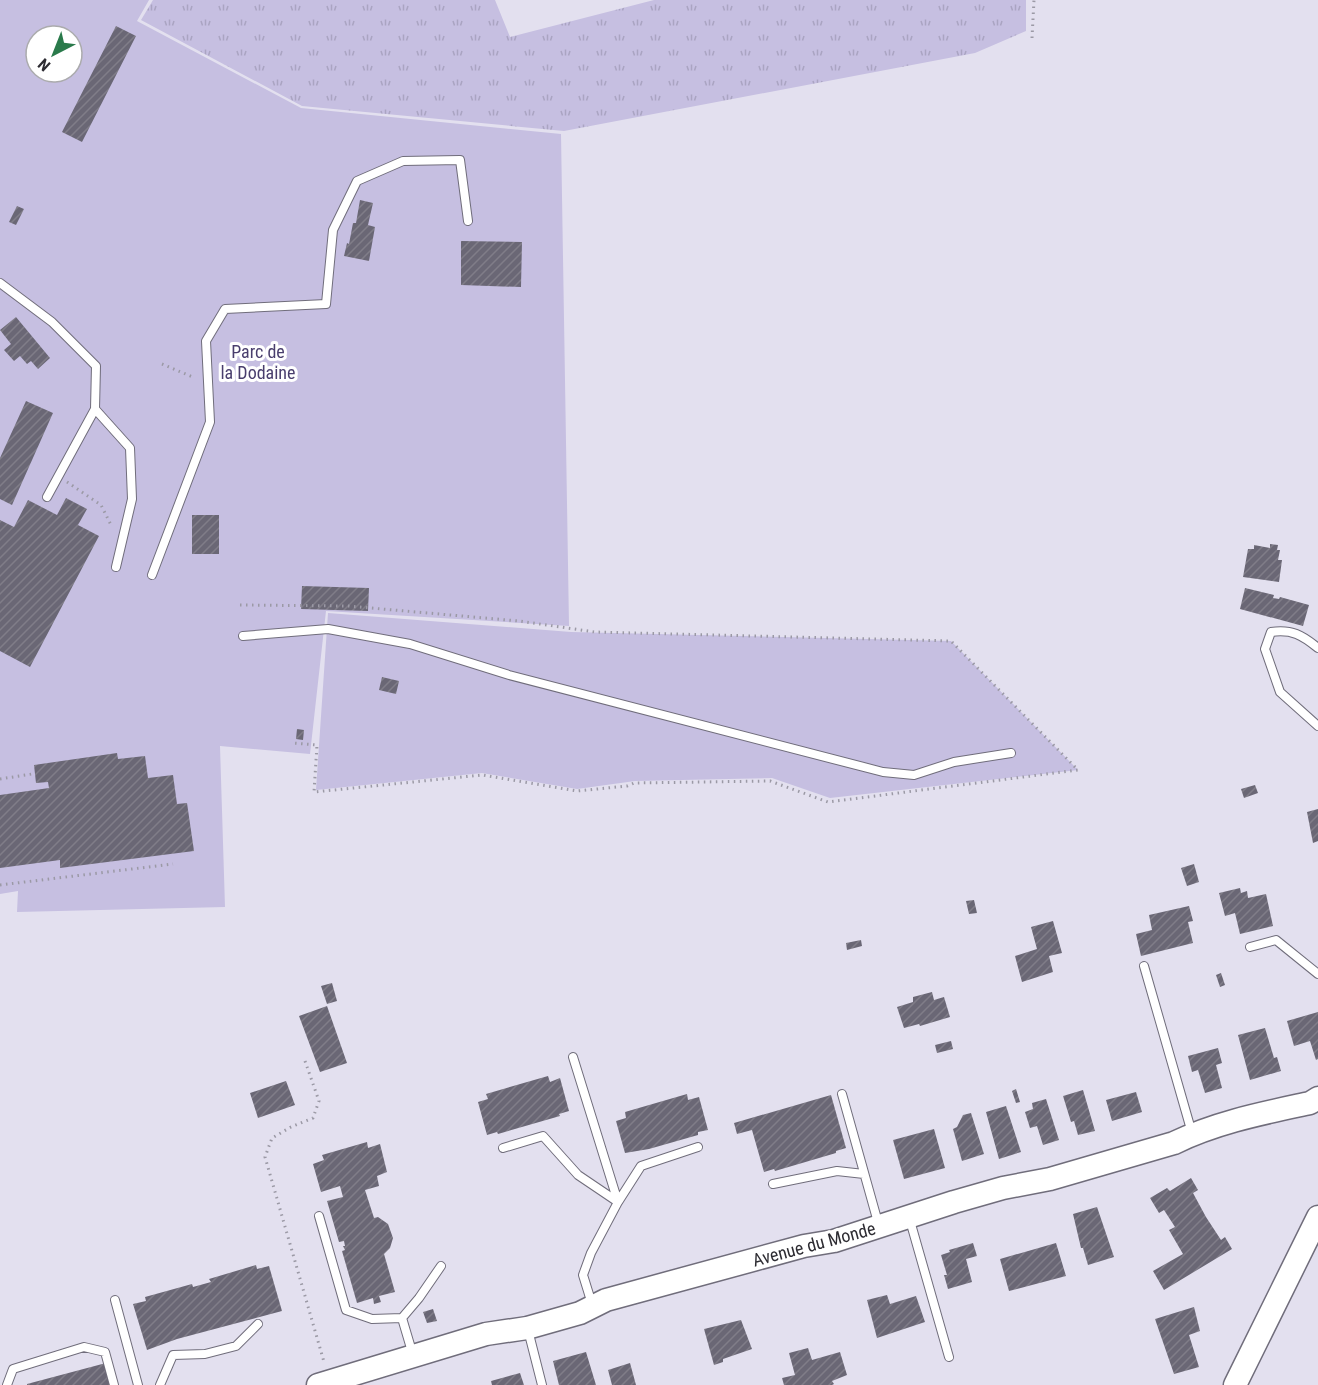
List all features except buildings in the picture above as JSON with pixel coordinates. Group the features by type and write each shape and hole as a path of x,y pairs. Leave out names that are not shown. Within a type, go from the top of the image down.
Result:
{"street":[{"name":"Avenue du Monde","path":"323,1383 486,1334 527,1328 580,1313 606,1300 804,1246 834,1241 1003,1188 1050,1179 1174,1143 1192,1134 1235,1120 1316,1102"},
{"path":"1235,1385 1318,1217"}],"lane":[{"path":"152,574 210,422 206,341 225,309 326,304 333,230 357,181 403,161 460,160 468,221"},
{"path":"0,283 52,322 96,366 95,409 47,497"},
{"path":"95,409 130,448 132,499 116,567"},
{"path":"243,636 328,629 410,644 509,675 883,772 914,775 954,762 1011,753"},
{"path":"1318,648 1305,638 1285,630 1271,633 1265,649 1280,692 1318,726"},
{"path":"1250,947 1276,940 1318,974"},
{"path":"1144,966 1192,1134"},
{"path":"573,1057 618,1202"},
{"path":"842,1094 879,1227"},
{"path":"502,1148 543,1136 578,1175 618,1202"},
{"path":"593,1307 583,1275 591,1253 618,1202 641,1166 698,1147"},
{"path":"773,1184 837,1171 864,1174"},
{"path":"319,1216 346,1310 372,1319 402,1318 441,1266"},
{"path":"908,1216 949,1358"},
{"path":"115,1300 138,1385"},
{"path":"402,1318 413,1355"},
{"path":"160,1385 173,1355 206,1354 236,1346 258,1324"},
{"path":"527,1328 542,1385"},
{"path":"7,1385 14,1369 84,1347 105,1352 114,1385"}],"path":[{"path":"1032,38 1034,0"},
{"path":"162,364 208,383"},
{"path":"58,477 101,505 121,545"},
{"path":"0,779 32,774"},
{"path":"0,885 173,864"},
{"path":"305,1060 319,1101 313,1118 272,1138 265,1157 323,1383"}],"green space":[{"name":"Parc de la Dodaine","path":"0,0 149,0 137,21 301,108 561,134 569,626 326,611 310,754 220,746 225,907 17,912 18,891 0,894"},
{"path":"153,0 495,0 510,37 654,0 1026,0 1026,31 975,53 564,131 302,106 141,20"},
{"path":"328,613 571,632 951,641 1078,770 830,798 772,778 635,781 577,789 482,773 316,790"}]}
